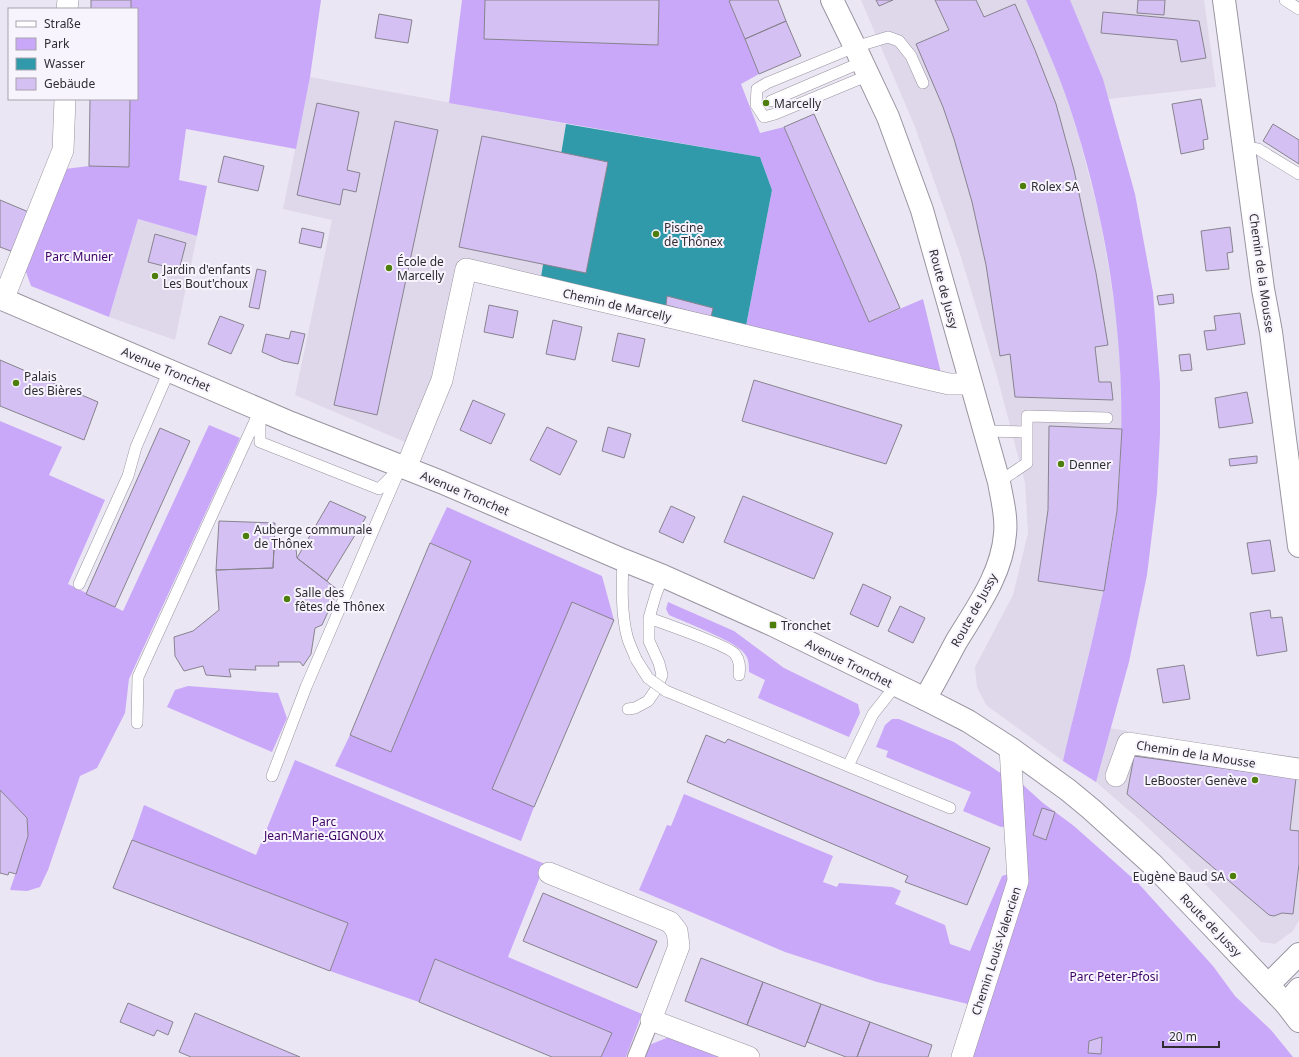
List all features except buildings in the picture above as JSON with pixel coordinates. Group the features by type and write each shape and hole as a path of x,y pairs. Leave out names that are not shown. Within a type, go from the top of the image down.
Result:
{"main road":[{"name":"Route de Jussy","path":"832,0 888,117 922,210 999,482 1004,509 1005,534 1000,561 973,615 925,699 968,721 1010,748 1068,790 1091,809 1147,860 1268,985 1292,996 1299,1021"},
{"name":"Chemin de la Mousse","path":"1224,0 1263,289 1271,332 1299,546"},
{"name":"Avenue Tronchet","path":"2,299 260,410 404,467 663,576 773,625 925,699"},
{"path":"1268,985 1299,954"}],"street":[{"path":"2,299 63,150 65,100"},
{"name":"Chemin de Marcelly","path":"404,467 442,380 466,269 923,378 948,389 971,384"},
{"name":"Chemin de la Mousse","path":"1116,776 1128,743 1299,769"},
{"name":"Chemin Louis-Valencien","path":"962,1057 1018,881 1010,748"},
{"path":"549,873 670,922 677,931 679,946 636,1057"},
{"path":"651,1020 749,1057"}],"lane":[{"path":"1284,0 1299,9"},
{"path":"862,61 762,86 757,89 756,105 764,117 775,114 862,61 888,37 899,42 911,56 923,83"},
{"path":"771,101 862,61"},
{"path":"1244,147 1258,149 1299,174"},
{"path":"79,584 128,476 136,447 169,371"},
{"path":"260,410 260,442 378,489 404,467"},
{"path":"137,723 138,677 260,410"},
{"path":"999,482 1027,463 1027,416 1107,418"},
{"path":"984,431 1027,432"},
{"path":"272,776 306,687 404,467"},
{"path":"623,560 622,579 624,619 627,636 636,659 648,678 666,691 950,808"},
{"path":"628,709 636,708 648,700 658,688 662,675 659,663 649,641 649,618 663,576"},
{"path":"649,618 712,642 734,653 740,664 739,674"},
{"path":"848,766 873,714 896,685"}],"shaded area":[{"path":"861,0 1204,0 1216,87 1108,99 1069,105 1100,218 1118,329 1122,400 1122,429 1117,511 1104,591 1072,722 1299,759 1299,920 1293,931 1275,944 1261,942 1184,862 1141,821 1096,782 1063,761 986,705 977,687 975,667 1013,595 1028,533 1025,483 997,376 960,254 915,127"},
{"name":"École de Marcelly","path":"310,77 566,124 541,277 458,259 435,370 405,442 295,395 332,220 283,209"},
{"name":"Jardin d'enfants Les Bout'choux","path":"138,219 197,236 175,340 109,317"}],"green space":[{"name":"Parc Munier","path":"131,0 321,0 310,77 296,149 186,129 179,180 207,186 197,236 138,219 109,317 31,286 25,269 65,169 89,166 129,166 130,100 138,100 138,8 131,8"},
{"path":"462,0 729,0 759,74 741,84 760,133 784,127 869,322 923,299 941,373 746,326 772,190 760,157 449,103"},
{"path":"1026,0 1070,0 1103,79 1135,194 1153,292 1160,383 1160,435 1157,493 1147,575 1129,662 1096,782 1063,761 1107,575 1117,512 1121,422 1117,330 1112,285 1104,239 1083,149 1059,78"},
{"path":"0,421 62,447 49,475 105,500 68,584 123,611 209,425 240,438 129,679 125,713 97,768 80,776 48,870 40,887 27,891 10,890 28,836 27,818 0,790"},
{"path":"447,507 602,576 614,620 493,789 534,807 521,841 335,766 350,735 391,752 471,561 430,543"},
{"path":"668,602 734,631 784,668 858,704 860,713 849,737 758,698 765,680 749,672 748,659 745,654 720,637 669,615 666,609"},
{"path":"188,686 278,693 287,718 272,752 167,707 175,690"},
{"path":"892,719 899,719 954,742 1002,774 1008,826 1001,827 963,811 971,792 886,757 888,751 876,747 885,725"},
{"name":"Parc Jean-Marie-GIGNOUX","path":"295,760 545,864 508,957 642,1014 626,1057 601,1057 611,1033 435,959 419,1002 330,971 348,923 132,840 144,805 256,855"},
{"name":"Parc Peter-Pfosi","path":"1022,784 1043,803 1074,826 1138,883 1213,966 1235,996 1271,1030 1293,1057 970,1057 1020,896"},
{"path":"684,794 833,856 823,882 837,887 839,883 892,887 901,891 895,904 945,925 950,944 970,951 1002,876 1009,874 1008,886 972,1005 877,982 785,952 639,890 667,825 671,826"},
{"path":"669,1037 723,1057 645,1057 649,1045"}],"water":[{"name":"Piscine de Thônex","path":"566,124 760,157 772,190 746,326 541,277"}],"place":[{"name":"Marcelly","path":"766,103"},
{"name":"Rolex SA","path":"1023,186"},
{"name":"Piscine de Thônex","path":"656,234"},
{"name":"École de Marcelly","path":"389,268"},
{"name":"Jardin d'enfants Les Bout'choux","path":"155,276"},
{"name":"Palais des Bières","path":"16,383"},
{"name":"Denner","path":"1061,464"},
{"name":"Auberge communale de Thônex","path":"246,536"},
{"name":"Salle des fêtes de Thônex","path":"287,599"},
{"name":"Tronchet","path":"773,625"},
{"name":"LeBooster Genève","path":"1255,780"},
{"name":"Eugène Baud SA","path":"1233,876"}]}
